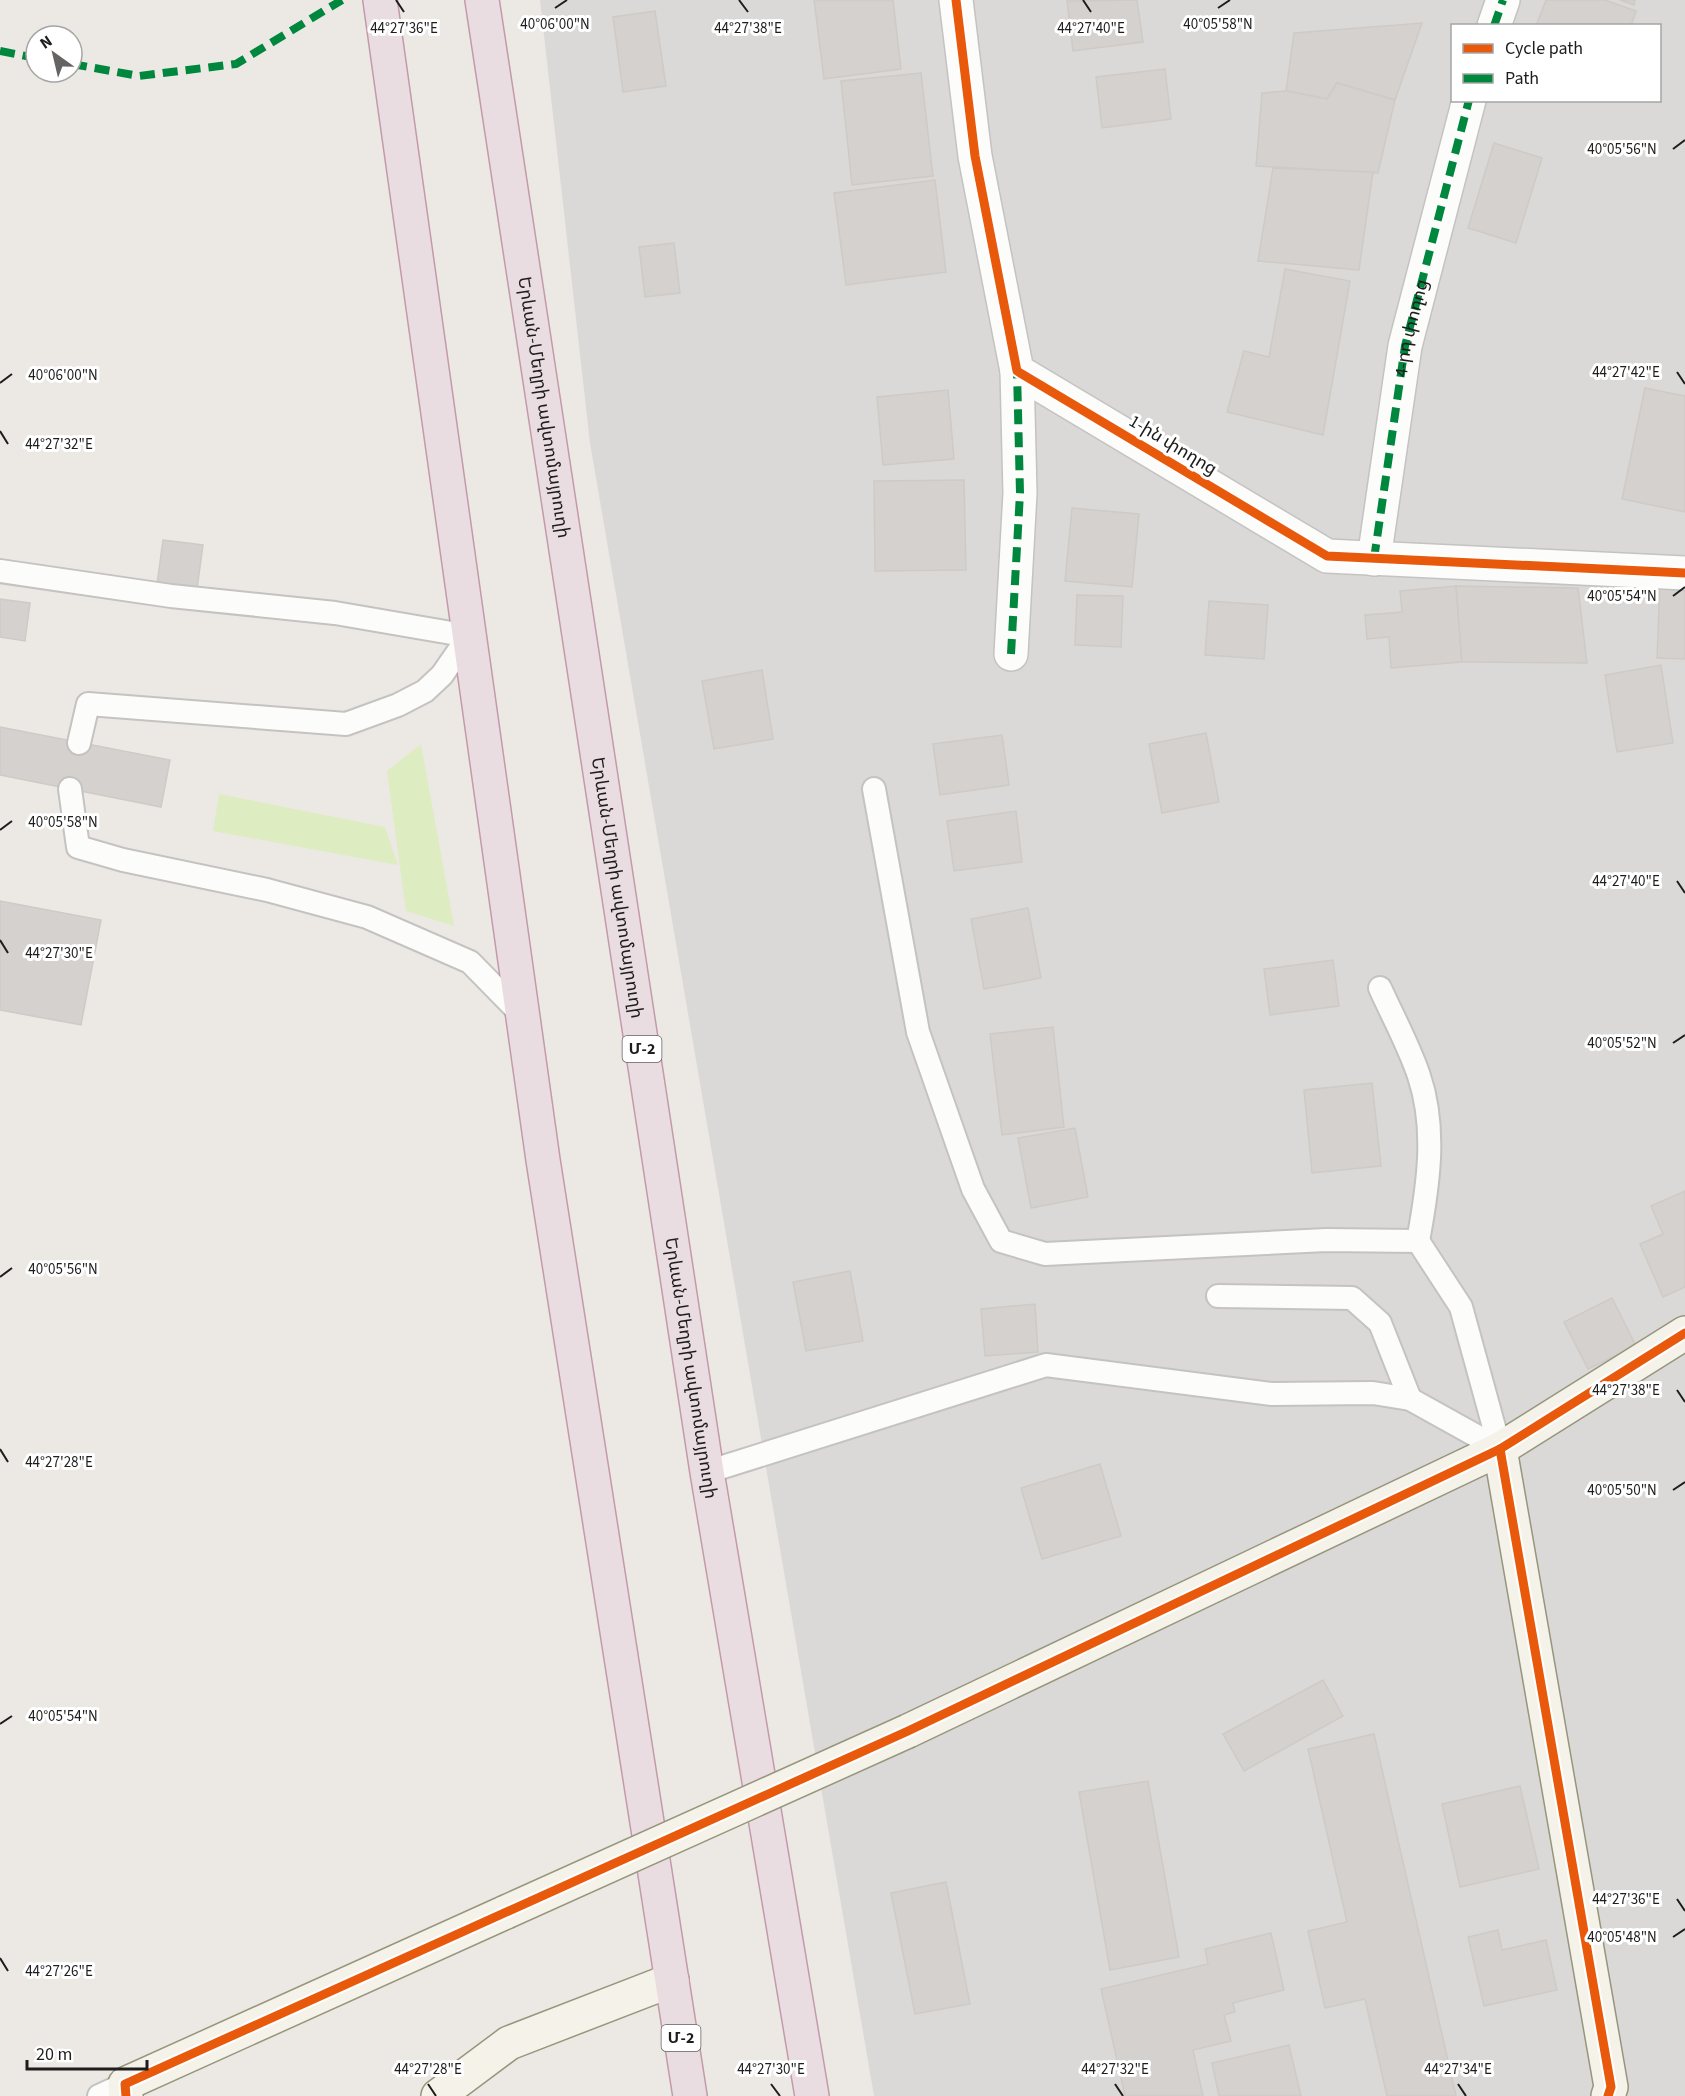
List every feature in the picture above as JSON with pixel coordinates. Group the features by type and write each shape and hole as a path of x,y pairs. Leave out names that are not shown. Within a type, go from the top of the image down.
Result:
{"highway":[{"name":"Մ-2","path":"380,0 522,1015 690,2096"},
{"name":"Երևան-Մեղրի ավտոմայրուղի","path":"482,0 707,1472 812,2096"}],"street":[{"path":"956,0 975,156 1017,371 1020,493 1011,654"},
{"path":"1495,24 1503,0"},
{"name":"4-րդ փողոց","path":"1374,559 1405,346 1467,102"},
{"name":"1-ին փողոց","path":"1017,371 1327,556 1685,573"},
{"path":"116,2092 507,1912 909,1731 1500,1449 1685,1334"},
{"path":"1500,1449 1609,2075 1611,2087 1608,2096"},
{"path":"438,2096 509,2043 672,1980"}],"lane":[{"path":"0,571 171,596 335,613 469,636 442,675 425,691 398,705 346,724 88,704 78,742"},
{"path":"70,789 78,847 123,860 267,890 367,917 470,962 522,1015"},
{"path":"874,789 918,1032 973,1189 1001,1241 1045,1254 1326,1240 1418,1241"},
{"path":"1380,988 1419,1077 1429,1126 1428,1190 1418,1241 1461,1307 1500,1449"},
{"path":"1218,1296 1352,1298 1380,1323 1410,1399"},
{"path":"707,1472 1046,1365 1272,1394 1373,1393 1410,1399 1500,1449"}],"shaded area":[{"path":"540,0 1685,0 1685,2096 874,2096 590,443"}],"green space":[{"path":"421,744 454,926 406,911 387,771"},
{"path":"219,794 385,827 398,865 213,831"}],"building":[{"path":"814,0 893,0 901,69 824,79"},
{"path":"1137,0 1143,42 1073,51 1067,1"},
{"path":"1546,0 1605,0 1636,11 1632,24 1537,24"},
{"path":"1620,0 1635,0 1634,5"},
{"path":"655,11 666,86 623,92 613,17"},
{"path":"1422,23 1395,100 1337,83 1327,99 1286,91 1294,33"},
{"path":"1165,69 1171,119 1102,128 1096,77"},
{"path":"921,73 933,176 852,185 841,81"},
{"path":"1337,83 1395,100 1378,173 1256,166 1262,93 1286,91 1327,99"},
{"path":"1494,143 1542,158 1516,243 1468,228"},
{"path":"1273,168 1373,172 1359,270 1258,261"},
{"path":"935,180 946,272 846,285 834,193"},
{"path":"674,243 680,293 645,297 639,247"},
{"path":"1285,269 1350,281 1323,435 1227,412 1244,351 1269,357"},
{"path":"1645,388 1685,396 1685,512 1622,499"},
{"path":"948,390 954,459 883,465 877,397"},
{"path":"964,480 966,570 875,571 874,481"},
{"path":"1072,508 1139,514 1132,587 1065,581"},
{"path":"163,540 203,545 197,589 157,584"},
{"path":"1660,581 1685,582 1685,659 1657,658"},
{"path":"1456,586 1462,662 1391,668 1389,637 1367,639 1365,615 1402,612 1400,591"},
{"path":"1456,586 1578,588 1587,663 1462,662"},
{"path":"1077,595 1123,596 1121,647 1075,645"},
{"path":"0,599 30,603 25,641 0,637"},
{"path":"1209,601 1268,605 1264,659 1205,655"},
{"path":"1661,665 1673,743 1617,752 1605,675"},
{"path":"762,670 773,739 714,749 702,681"},
{"path":"0,727 170,760 161,807 0,775"},
{"path":"1206,733 1219,802 1162,813 1149,744"},
{"path":"1002,735 1009,785 940,795 933,744"},
{"path":"1016,811 1022,862 954,871 947,821"},
{"path":"0,901 101,920 81,1025 0,1010"},
{"path":"1028,908 1041,978 984,989 971,919"},
{"path":"1333,960 1339,1006 1270,1015 1264,969"},
{"path":"1053,1027 1064,1127 1002,1135 990,1034"},
{"path":"1372,1083 1381,1166 1312,1173 1304,1090"},
{"path":"1075,1128 1088,1197 1031,1208 1018,1138"},
{"path":"1685,1191 1685,1287 1663,1297 1640,1244 1663,1234 1651,1206"},
{"path":"850,1271 863,1341 806,1351 793,1282"},
{"path":"1612,1298 1636,1346 1588,1369 1564,1322"},
{"path":"1035,1304 1038,1352 985,1356 981,1309"},
{"path":"1100,1464 1121,1536 1042,1559 1021,1488"},
{"path":"1323,1680 1343,1716 1244,1771 1223,1734"},
{"path":"1374,1734 1456,2096 1387,2096 1365,1999 1325,2008 1308,1931 1347,1922 1308,1749"},
{"path":"1148,1781 1179,1957 1110,1970 1079,1792"},
{"path":"1520,1786 1539,1869 1460,1887 1442,1804"},
{"path":"946,1882 970,2004 915,2014 891,1893"},
{"path":"1498,1930 1502,1950 1546,1940 1557,1990 1484,2006 1468,1937"},
{"path":"1271,1933 1284,1990 1233,2003 1235,2012 1224,2015 1231,2041 1193,2050 1203,2096 1125,2096 1101,1989 1208,1964 1205,1949"},
{"path":"1289,2045 1301,2096 1219,2096 1212,2063"}],"marked path":[{"path":"84,66 139,76 236,64 342,0"},
{"path":"1495,24 1503,0"},
{"path":"0,51 24,56"},
{"path":"1374,559 1405,346 1468,102"},
{"path":"1011,654 1020,493 1017,371"}],"cycle path":[{"path":"956,0 975,156 1017,371 1327,556 1685,573"},
{"path":"126,2096 125,2084 908,1731 1500,1449 1685,1333"},
{"path":"1500,1449 1611,2087 1608,2096"}]}
